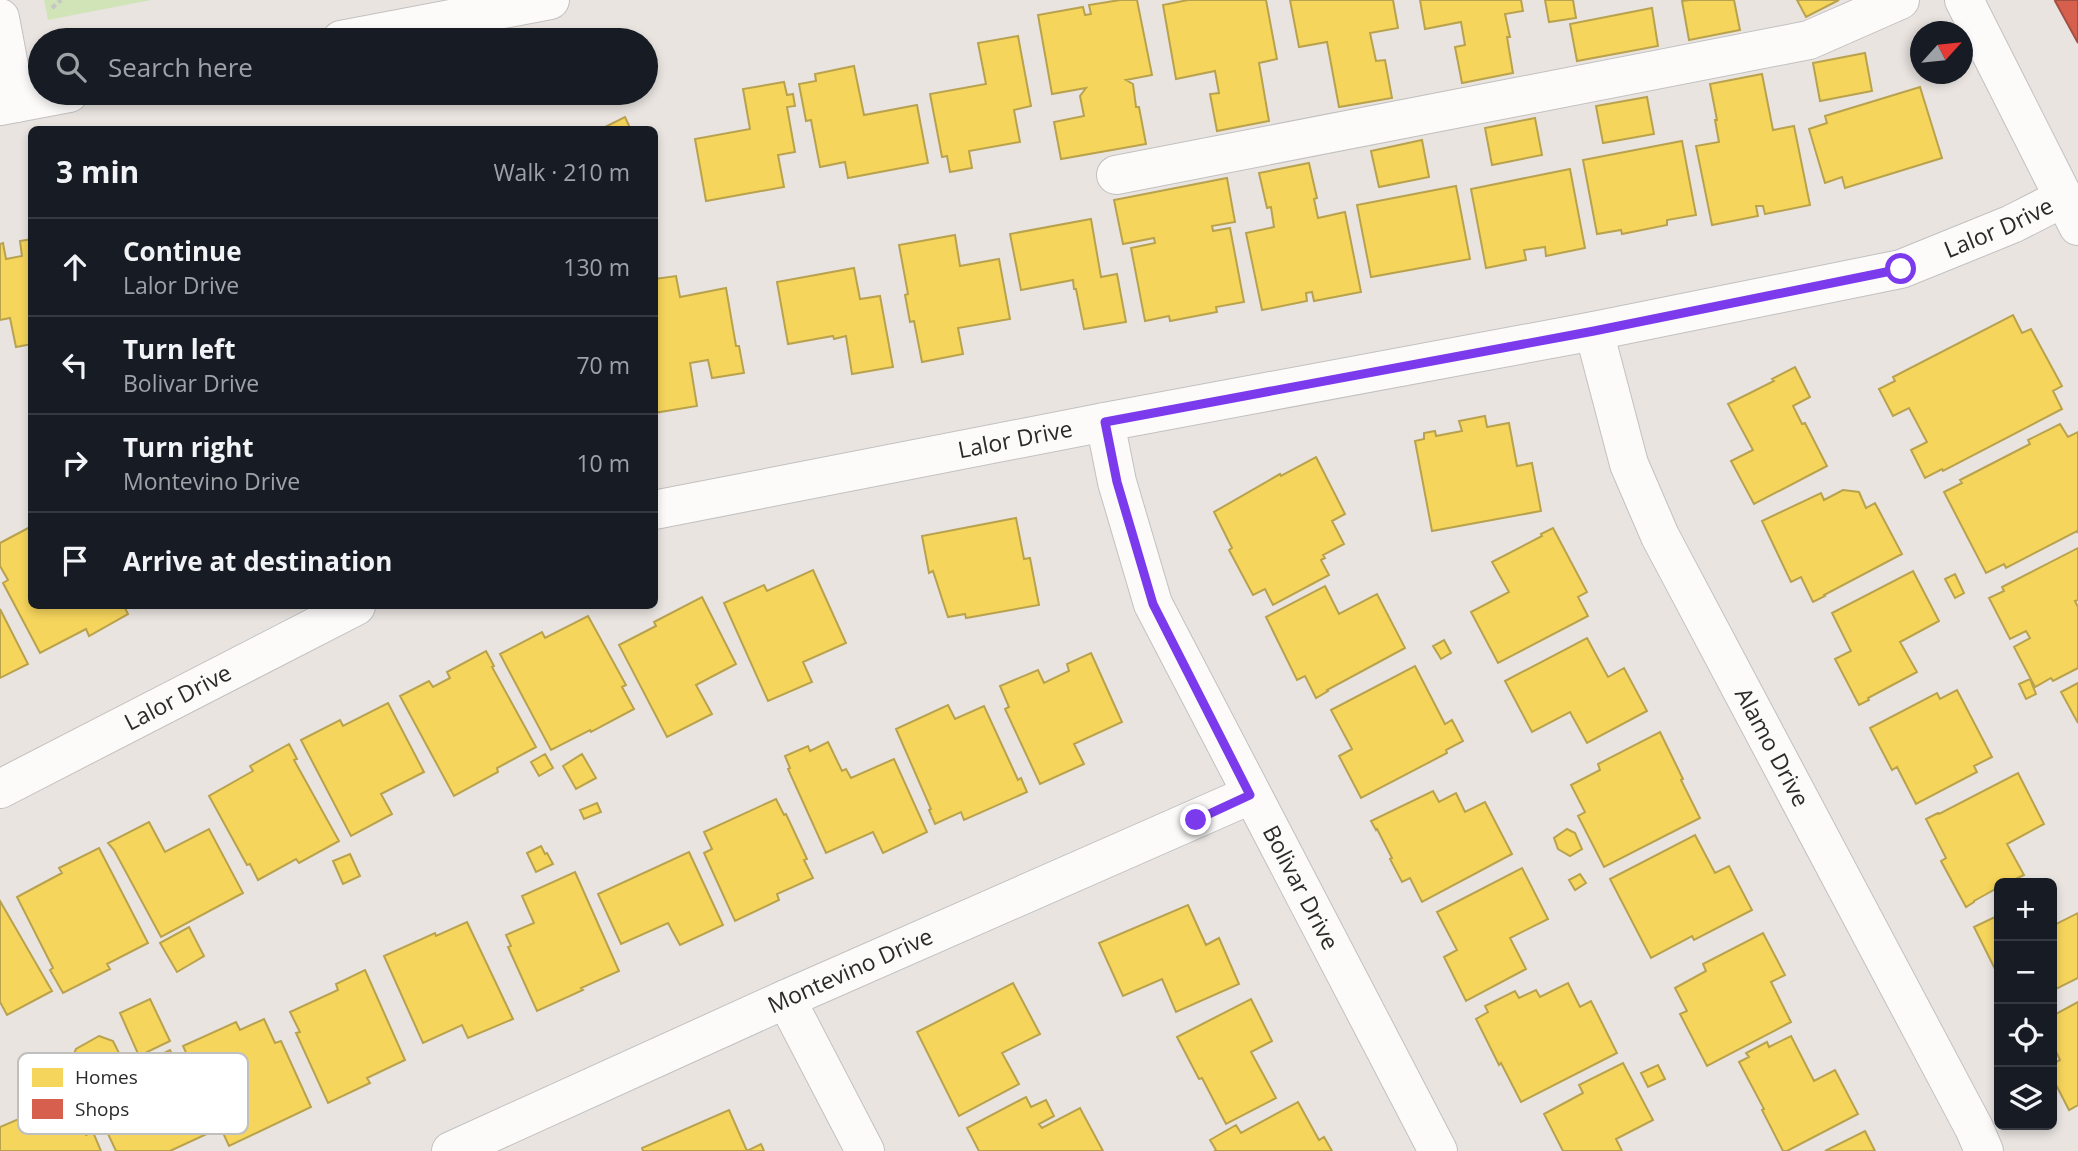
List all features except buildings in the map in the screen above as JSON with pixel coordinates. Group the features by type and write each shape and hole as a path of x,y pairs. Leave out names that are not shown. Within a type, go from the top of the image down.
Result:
{"street":[{"path":"404,28 550,0"},
{"path":"1116,175 1809,40 1900,0"},
{"path":"1964,0 2070,212"},
{"path":"0,18 8,104 28,100"},
{"name":"Lalor Drive","path":"658,509 1594,331 1901,269 2012,225 2070,212"},
{"name":"Alamo Drive","path":"1594,331 1629,464 1660,537 1984,1151"},
{"name":"Bolivar Drive","path":"1105,422 1117,482 1153,604 1250,795 1438,1151"},
{"name":"Lalor Drive","path":"0,789 350,609"},
{"name":"Montevino Drive","path":"451,1151 786,999 1250,795"},
{"path":"786,999 865,1151"}],"path":[{"path":"52,8 61,0"}],"green space":[{"path":"44,0 151,0 48,20"}],"route":[{"path":"1196,820 1250,795 1153,604 1117,482 1105,422 1594,331 1901,269"}]}
